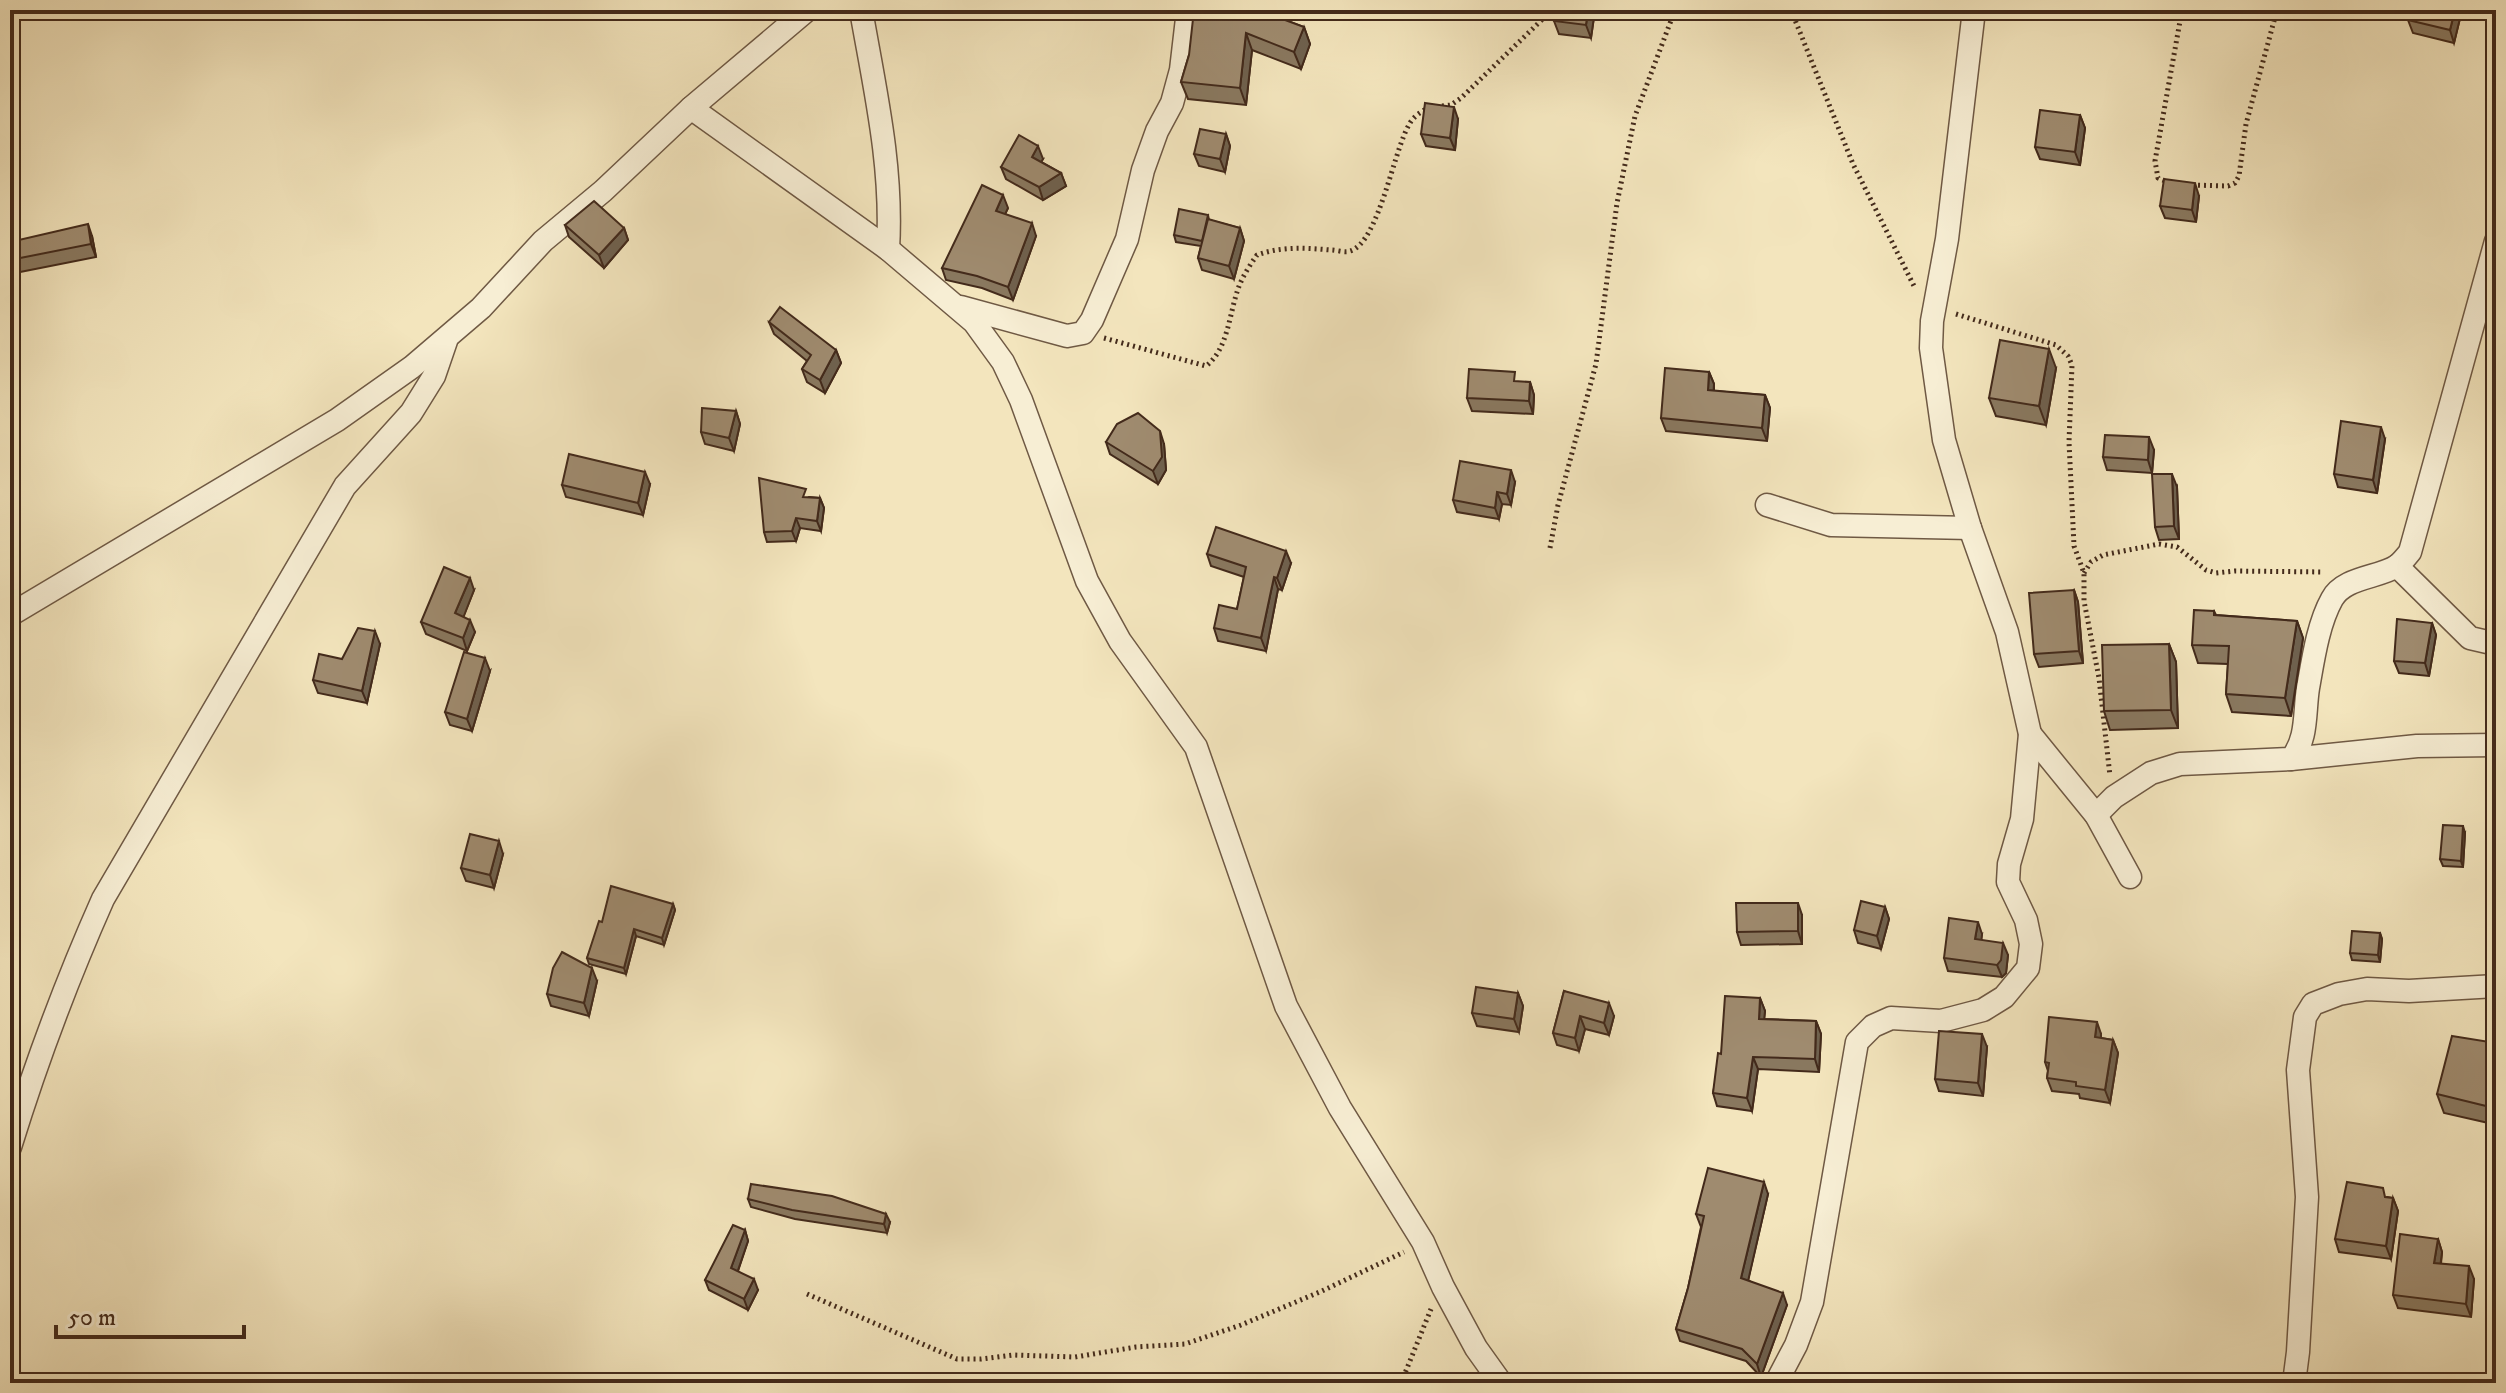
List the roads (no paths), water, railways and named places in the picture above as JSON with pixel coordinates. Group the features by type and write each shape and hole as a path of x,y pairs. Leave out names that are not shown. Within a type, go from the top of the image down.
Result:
{"street":[{"path":"10,615 337,420 446,340 481,308 543,241 603,191 691,108 807,10"},
{"path":"861,10 888,167 888,249"},
{"path":"952,304 1067,336 1083,333 1092,320 1127,239 1143,170 1157,131 1172,103 1181,70 1188,10"},
{"path":"1776,1383 1796,1345 1812,1302 1857,1042 1873,1026 1891,1018 1941,1021 1983,1010 2004,997 2028,968 2031,944 2026,920 2008,882 2009,864 2022,819 2030,734 2007,632 1970,528 1944,440 1934,379 1933,314 1947,239 1974,10"},
{"path":"691,108 888,249 974,322 1003,362 1021,400 1087,581 1120,641 1196,747 1286,1006 1340,1108 1423,1242 1476,1348 1501,1383"},
{"path":"2291,759 2303,740 2308,689 2333,596 2355,582 2397,566 2410,552 2488,294 2496,241"},
{"path":"10,1147 28,1088 103,899 345,486 411,413 434,376 446,340"},
{"path":"1767,505 1831,525 1970,528"},
{"path":"2397,566 2470,638 2496,644"},
{"path":"2030,734 2096,815 2130,877"},
{"path":"2096,815 2114,797 2151,773 2180,764 2291,759 2417,746 2496,745"},
{"path":"2294,1383 2307,1197 2298,1070 2305,1017 2313,1004 2339,994 2367,989 2409,991 2496,986"}]}
